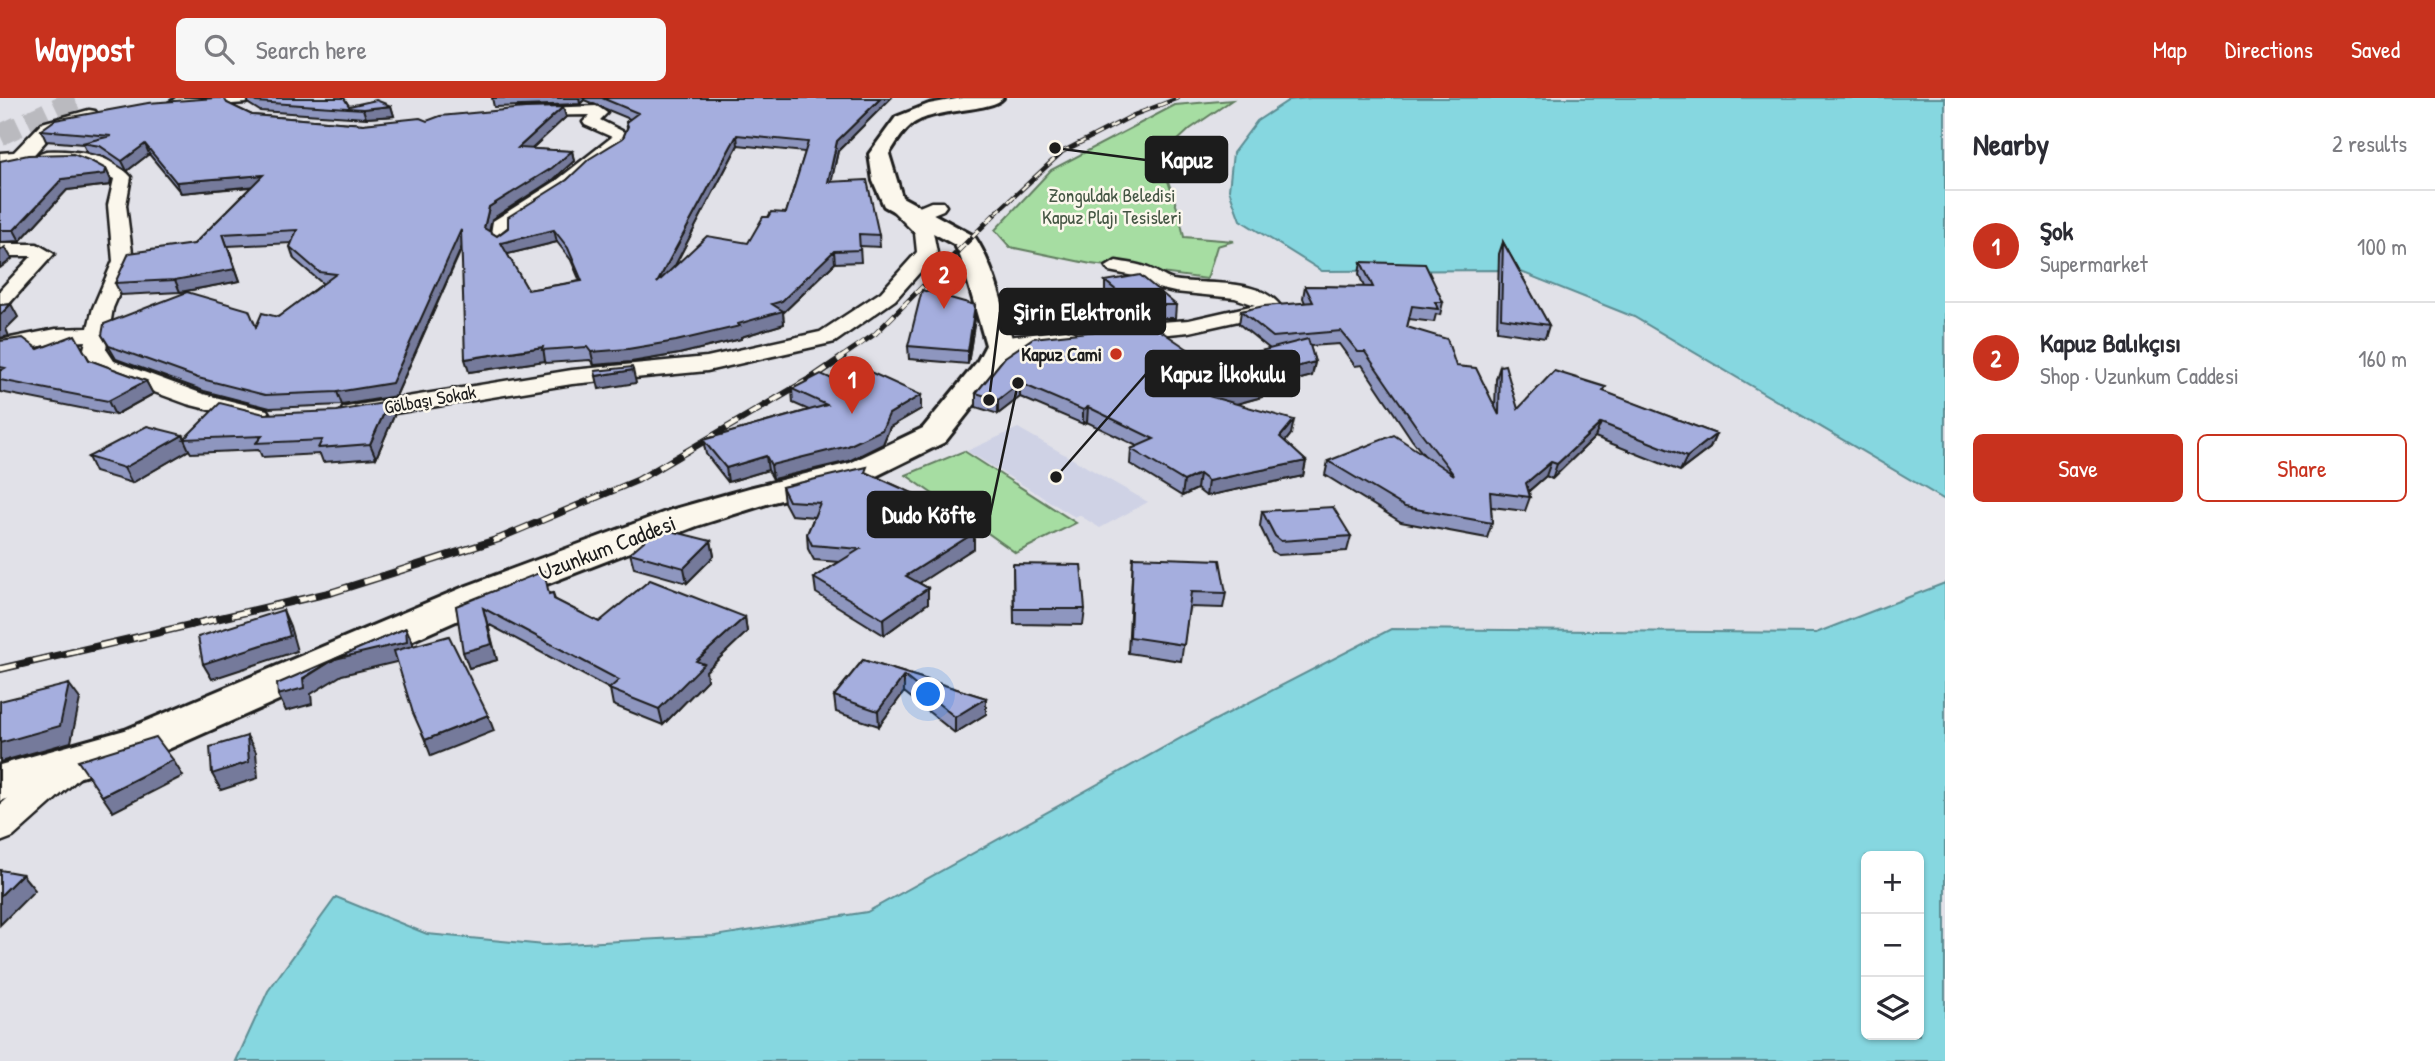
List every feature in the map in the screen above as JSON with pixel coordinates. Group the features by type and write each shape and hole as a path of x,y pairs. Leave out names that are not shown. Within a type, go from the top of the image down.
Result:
{"main road":[{"path":"993,98 936,108 903,121 879,154 884,181 965,241 974,258 1000,345"},
{"name":"Uzunkum Caddesi","path":"0,783 139,743 478,596 684,518 761,495 862,470 934,435 992,365 1000,345"}],"street":[{"path":"591,109 607,98"},
{"path":"164,104 244,103"},
{"path":"499,240 499,225 562,185 583,165 617,143 619,135 590,122 600,113 591,109 502,114"},
{"path":"10,159 40,130 54,122 113,111"},
{"path":"10,159 66,155 101,162 123,177 117,205 123,261 103,308 95,349 105,366 195,399 270,418 282,417"},
{"name":"Gölbaşı Sokak","path":"330,415 572,377 707,364 827,337 888,296 927,253 916,207"},
{"path":"0,250 37,250 44,254 0,302"},
{"path":"1000,345 1189,326 1272,309 1262,298 1159,283 1147,274 1116,267"},
{"path":"0,347 56,336 98,334"},
{"path":"0,827 75,761"}],"shaded area":[{"path":"1018,428 1148,502 1100,528 1079,515 1075,517 967,451"}],"green space":[{"name":"Zonguldak Beledisi Kapuz Plajı Tesisleri","path":"1232,100 1190,129 1160,157 1184,237 1234,241 1217,246 1207,279 1091,264 1010,247 995,230 1051,170 1175,105"},
{"path":"964,451 1076,523 1016,553 906,475"}],"water":[{"path":"1945,98 1945,500 1634,317 1516,270 1322,271 1240,220 1229,190 1233,153 1257,121 1289,100"},
{"path":"1945,583 1945,1061 236,1061 268,991 336,897 427,934 545,945 715,936 867,912 1190,733 1391,629 1816,633"}],"building":[{"path":"224,98 227,103 252,115 363,124 420,118 427,121 440,116 563,107 518,148 572,151 552,168 489,207 484,228 497,236 508,228 508,217 567,180 589,159 623,138 628,126 626,122 638,113 602,98 881,98 837,141 828,182 867,180 879,235 859,234 860,250 834,251 782,301 772,304 783,311 738,324 740,326 628,349 591,352 587,347 542,350 543,347 465,359 461,230 392,383 337,392 265,395 198,378 109,346 102,335 104,324 187,292 249,310 256,327 262,313 278,317 336,274 319,272 290,247 297,230 223,234 235,269 175,280 115,283 129,253 194,244 263,175 176,182 145,144 122,161 100,146 82,143 111,136 41,130 55,120 148,103","holes":["737,135 808,142 786,213 771,212 768,217 763,217 748,243 707,236 657,283","554,230 568,248 582,281 528,290 501,243"]},
{"path":"250,98 344,98 349,106 376,100 391,106 363,109 256,102"},
{"path":"73,154 106,169 105,174 62,179 14,230 0,230 0,161 28,155"},
{"path":"1503,242 1549,325 1501,318"},
{"path":"1361,262 1425,264 1443,302 1435,302 1438,309 1412,306 1407,327 1447,339 1456,366 1476,368 1499,415 1500,366 1505,365 1518,409 1554,371 1606,387 1603,391 1716,434 1687,457 1601,423 1557,464 1551,462 1526,483 1530,497 1490,492 1492,523 1405,507 1328,461 1394,435 1454,475 1365,352 1358,352 1341,331 1273,337 1241,311 1264,306 1313,302 1305,286 1373,287"},
{"path":"1140,275 1176,305 1134,305 1105,281"},
{"path":"922,290 975,305 968,351 908,346"},
{"path":"11,304 0,315 0,305"},
{"path":"1152,325 1210,364 1308,339 1315,362 1256,377 1264,383 1212,397 1294,420 1280,437 1306,461 1208,481 1199,474 1184,481 1131,449 1154,439 1088,407 1083,410 1020,383 998,400 976,393 1005,357 1033,338"},
{"path":"75,335 89,360 146,381 108,401 0,380 0,371 5,368 0,367 0,341 23,338 38,349"},
{"path":"857,366 921,395 889,414 882,430 848,446 771,465 766,456 726,468 703,440 827,405 792,389 821,374 832,379"},
{"path":"632,367 633,370 596,376 595,371"},
{"path":"389,402 370,444 318,448 322,440 256,443 262,436 184,439 220,403 264,414 337,411"},
{"path":"147,426 183,435 124,468 88,457"},
{"path":"867,467 865,472 932,502 925,507 974,533 906,576 928,588 883,619 814,578 860,549 812,545 807,534 820,503 789,501 782,487"},
{"path":"1333,507 1351,536 1281,541 1275,536 1262,511"},
{"path":"659,528 711,541 684,568 630,553"},
{"path":"1133,557 1220,560 1226,593 1191,592 1184,645 1130,637"},
{"path":"1013,564 1081,565 1085,609 1014,609"},
{"path":"544,571 549,594 553,593 554,599 599,622 650,580 745,617 696,661 704,664 659,709 609,689 619,680 483,608 492,644 463,652 456,606"},
{"path":"283,610 290,636 203,664 198,637"},
{"path":"406,628 407,642 335,659 303,678 304,688 278,695 277,684"},
{"path":"449,636 488,715 425,740 413,713 394,651"},
{"path":"863,660 986,698 955,717 904,676 878,711 834,696"},
{"path":"69,684 60,726 0,743 0,701"},
{"path":"247,736 249,762 212,774 210,747"},
{"path":"156,737 173,760 102,796 78,761"},
{"path":"0,870 22,874 0,896"}],"tunnel":[{"path":"0,135 78,98"}],"railway":[{"path":"995,214 1062,152 1134,115 1178,98"},
{"path":"840,358 875,334 995,214"},
{"path":"494,541 638,480 843,357"},
{"path":"494,541 499,539"},
{"path":"0,669 333,592 494,541"}],"place":[{"name":"Kapuz","path":"1055,148"},
{"name":"Kapuz Balıkçısı","path":"944,309"},
{"name":"Kapuz Cami","path":"1116,354"},
{"name":"Dudo Köfte","path":"1018,383"},
{"name":"Şirin Elektronik","path":"989,400"},
{"name":"Şok","path":"852,414"},
{"name":"Kapuz İlkokulu","path":"1056,477"}]}
